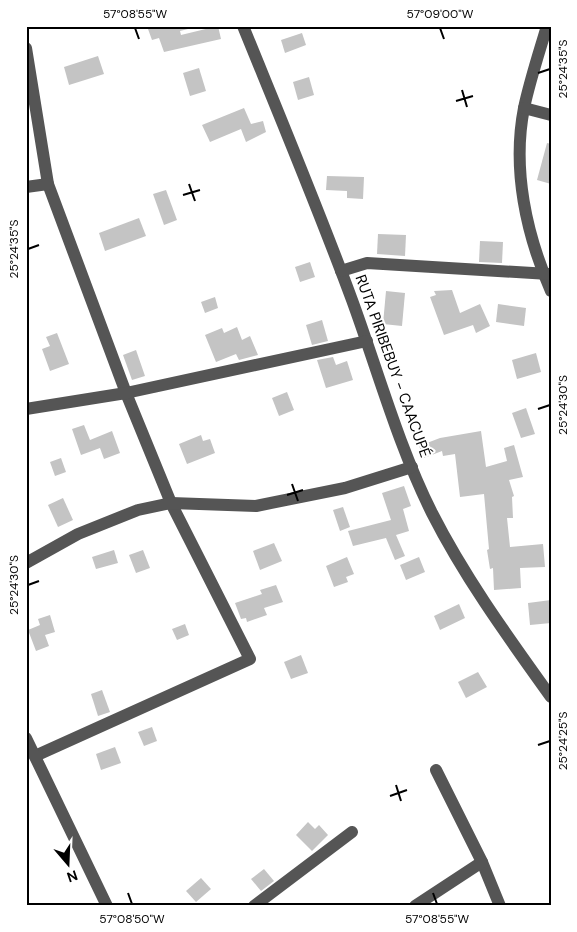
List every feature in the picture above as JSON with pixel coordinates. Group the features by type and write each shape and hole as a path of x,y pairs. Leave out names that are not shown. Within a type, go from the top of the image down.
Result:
{"street":[{"name":"RUTA PIRIBEBUY - CAACUPÉ","path":"243,26 341,271 412,467 431,511 454,556 551,697"},
{"path":"547,26 524,108 518,171 523,201 547,273 551,291"},
{"path":"26,48 48,184 126,393 171,503 250,658 35,756"},
{"path":"524,108 551,115"},
{"path":"26,187 48,184"},
{"path":"341,271 367,263 547,273"},
{"path":"26,409 126,393 367,341"},
{"path":"26,563 94,527 138,510 171,503 256,506 345,488 412,467"},
{"path":"26,738 107,906"},
{"path":"436,770 482,862 500,906"},
{"path":"254,906 352,832"},
{"path":"415,906 482,862"}],"building":[{"path":"156,26 187,26 188,29 180,31 181,35 218,26 221,39 164,52 159,38 152,40 148,29"},
{"path":"302,33 306,45 285,53 281,40"},
{"path":"98,56 104,74 69,85 64,67"},
{"path":"199,68 206,91 190,96 183,73"},
{"path":"309,77 314,95 298,100 293,82"},
{"path":"244,108 251,124 263,121 266,132 246,142 241,129 210,142 202,125"},
{"path":"547,143 551,144 551,184 537,180"},
{"path":"327,176 364,177 363,199 347,198 347,191 326,190"},
{"path":"166,190 177,220 164,225 153,194"},
{"path":"139,218 146,236 105,251 99,233"},
{"path":"378,234 406,235 405,256 377,254"},
{"path":"480,241 503,242 502,263 479,262"},
{"path":"310,262 315,277 300,282 295,267"},
{"path":"452,290 460,313 480,304 490,326 476,333 473,325 444,335 430,297 436,295 434,291"},
{"path":"386,291 405,293 402,326 383,324"},
{"path":"215,297 218,308 205,313 201,302"},
{"path":"498,304 526,308 524,326 496,322"},
{"path":"322,320 328,341 312,345 306,325"},
{"path":"237,327 242,340 250,336 258,355 239,360 236,354 216,362 205,335 222,328 224,333"},
{"path":"57,333 69,364 50,371 42,349 50,346 46,337"},
{"path":"136,350 145,376 132,380 123,355"},
{"path":"536,353 541,372 517,379 512,360"},
{"path":"333,357 336,365 347,361 353,380 326,388 317,360"},
{"path":"287,392 294,410 279,416 272,398"},
{"path":"526,408 535,434 521,438 512,413"},
{"path":"84,425 90,440 112,431 120,453 104,459 100,448 81,455 72,429"},
{"path":"481,431 486,467 507,461 504,448 514,445 523,477 509,480 514,496 512,497 513,518 507,518 510,547 543,544 545,567 520,568 521,588 494,590 493,568 490,569 487,550 489,549 484,494 460,497 455,454 443,456 442,451 424,458 419,446 440,438"},
{"path":"201,435 203,441 210,439 215,453 187,464 179,444"},
{"path":"61,458 66,472 55,476 50,462"},
{"path":"404,486 411,506 403,509 409,531 396,535 405,556 395,560 386,538 353,546 348,531 391,520 382,493"},
{"path":"63,498 73,520 58,527 48,505"},
{"path":"343,507 350,527 340,531 333,510"},
{"path":"274,543 282,561 260,570 253,551"},
{"path":"114,550 118,563 96,569 92,557"},
{"path":"143,550 150,568 136,573 129,555"},
{"path":"347,557 354,574 346,577 348,582 334,587 326,566"},
{"path":"419,557 425,572 406,580 400,565"},
{"path":"276,585 283,602 264,608 267,615 247,622 246,618 241,619 235,603 262,594 260,590"},
{"path":"551,600 551,623 530,625 528,603"},
{"path":"459,604 465,618 440,630 434,616"},
{"path":"50,615 55,632 45,635 49,646 36,651 28,630 40,625 38,619"},
{"path":"185,624 189,635 177,640 172,629"},
{"path":"301,655 308,673 291,679 284,662"},
{"path":"478,672 487,687 466,698 458,682"},
{"path":"102,690 110,712 98,716 91,694"},
{"path":"152,727 157,741 144,746 138,732"},
{"path":"115,747 121,763 101,770 96,754"},
{"path":"308,822 315,829 319,825 328,835 312,851 296,835"},
{"path":"264,869 274,881 261,891 251,879"},
{"path":"201,878 211,889 196,902 186,891"}]}
